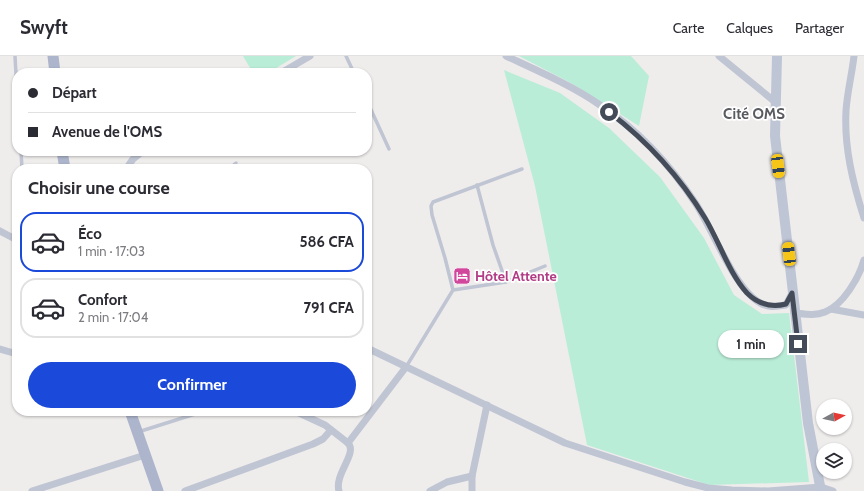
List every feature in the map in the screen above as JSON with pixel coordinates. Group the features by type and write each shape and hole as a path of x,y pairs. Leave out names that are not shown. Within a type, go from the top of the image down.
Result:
{"main road":[{"path":"54,56 55,68"},
{"path":"132,416 158,491"}],"street":[{"path":"290,68 310,56"},
{"path":"506,56 556,79 601,105 651,148 690,194 706,219 739,281 746,292 754,299 763,304 774,307 786,304 792,293"},
{"path":"719,56 774,101"},
{"path":"776,56 774,101 775,136 794,313 808,423 821,489"},
{"path":"854,56 846,110 846,139 848,161 864,218"},
{"path":"130,164 137,156"},
{"path":"0,231 12,237"},
{"path":"832,309 848,290 862,268 864,260"},
{"path":"794,313 815,314 832,309 864,315"},
{"path":"0,349 12,353"},
{"path":"372,350 565,443 708,488 768,491 821,489 833,491"},
{"path":"372,411 406,367"},
{"path":"472,491 472,476 487,405"},
{"path":"306,416 325,425 348,442 352,451 342,469 338,484 339,491"},
{"path":"348,442 368,416"},
{"path":"185,491 313,444 323,439 331,430"},
{"path":"32,491 145,455"},
{"path":"430,491 447,482 472,476"}],"lane":[{"path":"15,56 16,68"},
{"path":"346,56 352,68"},
{"path":"852,73 858,56"},
{"path":"372,112 389,149"},
{"path":"406,367 453,290 431,206 436,200 522,169"},
{"path":"477,185 492,245 506,282"},
{"path":"453,290 506,282 545,266"},
{"path":"137,432 189,416"}],"green space":[{"path":"243,56 296,56 276,68 250,68"},
{"path":"519,56 631,56 649,76 639,126 569,82"},
{"path":"504,70 560,93 609,128 660,177 704,238 734,295 762,314 789,313 809,482 709,485 587,445 535,186"}],"place":[{"name":"Hôtel Attente","path":"462,276"}],"district":[{"name":"Cité OMS","path":"754,114"}],"route":[{"path":"609,112 651,148 690,194 706,219 721,250 746,292 763,304 774,307 786,304 792,293 798,344"}]}
